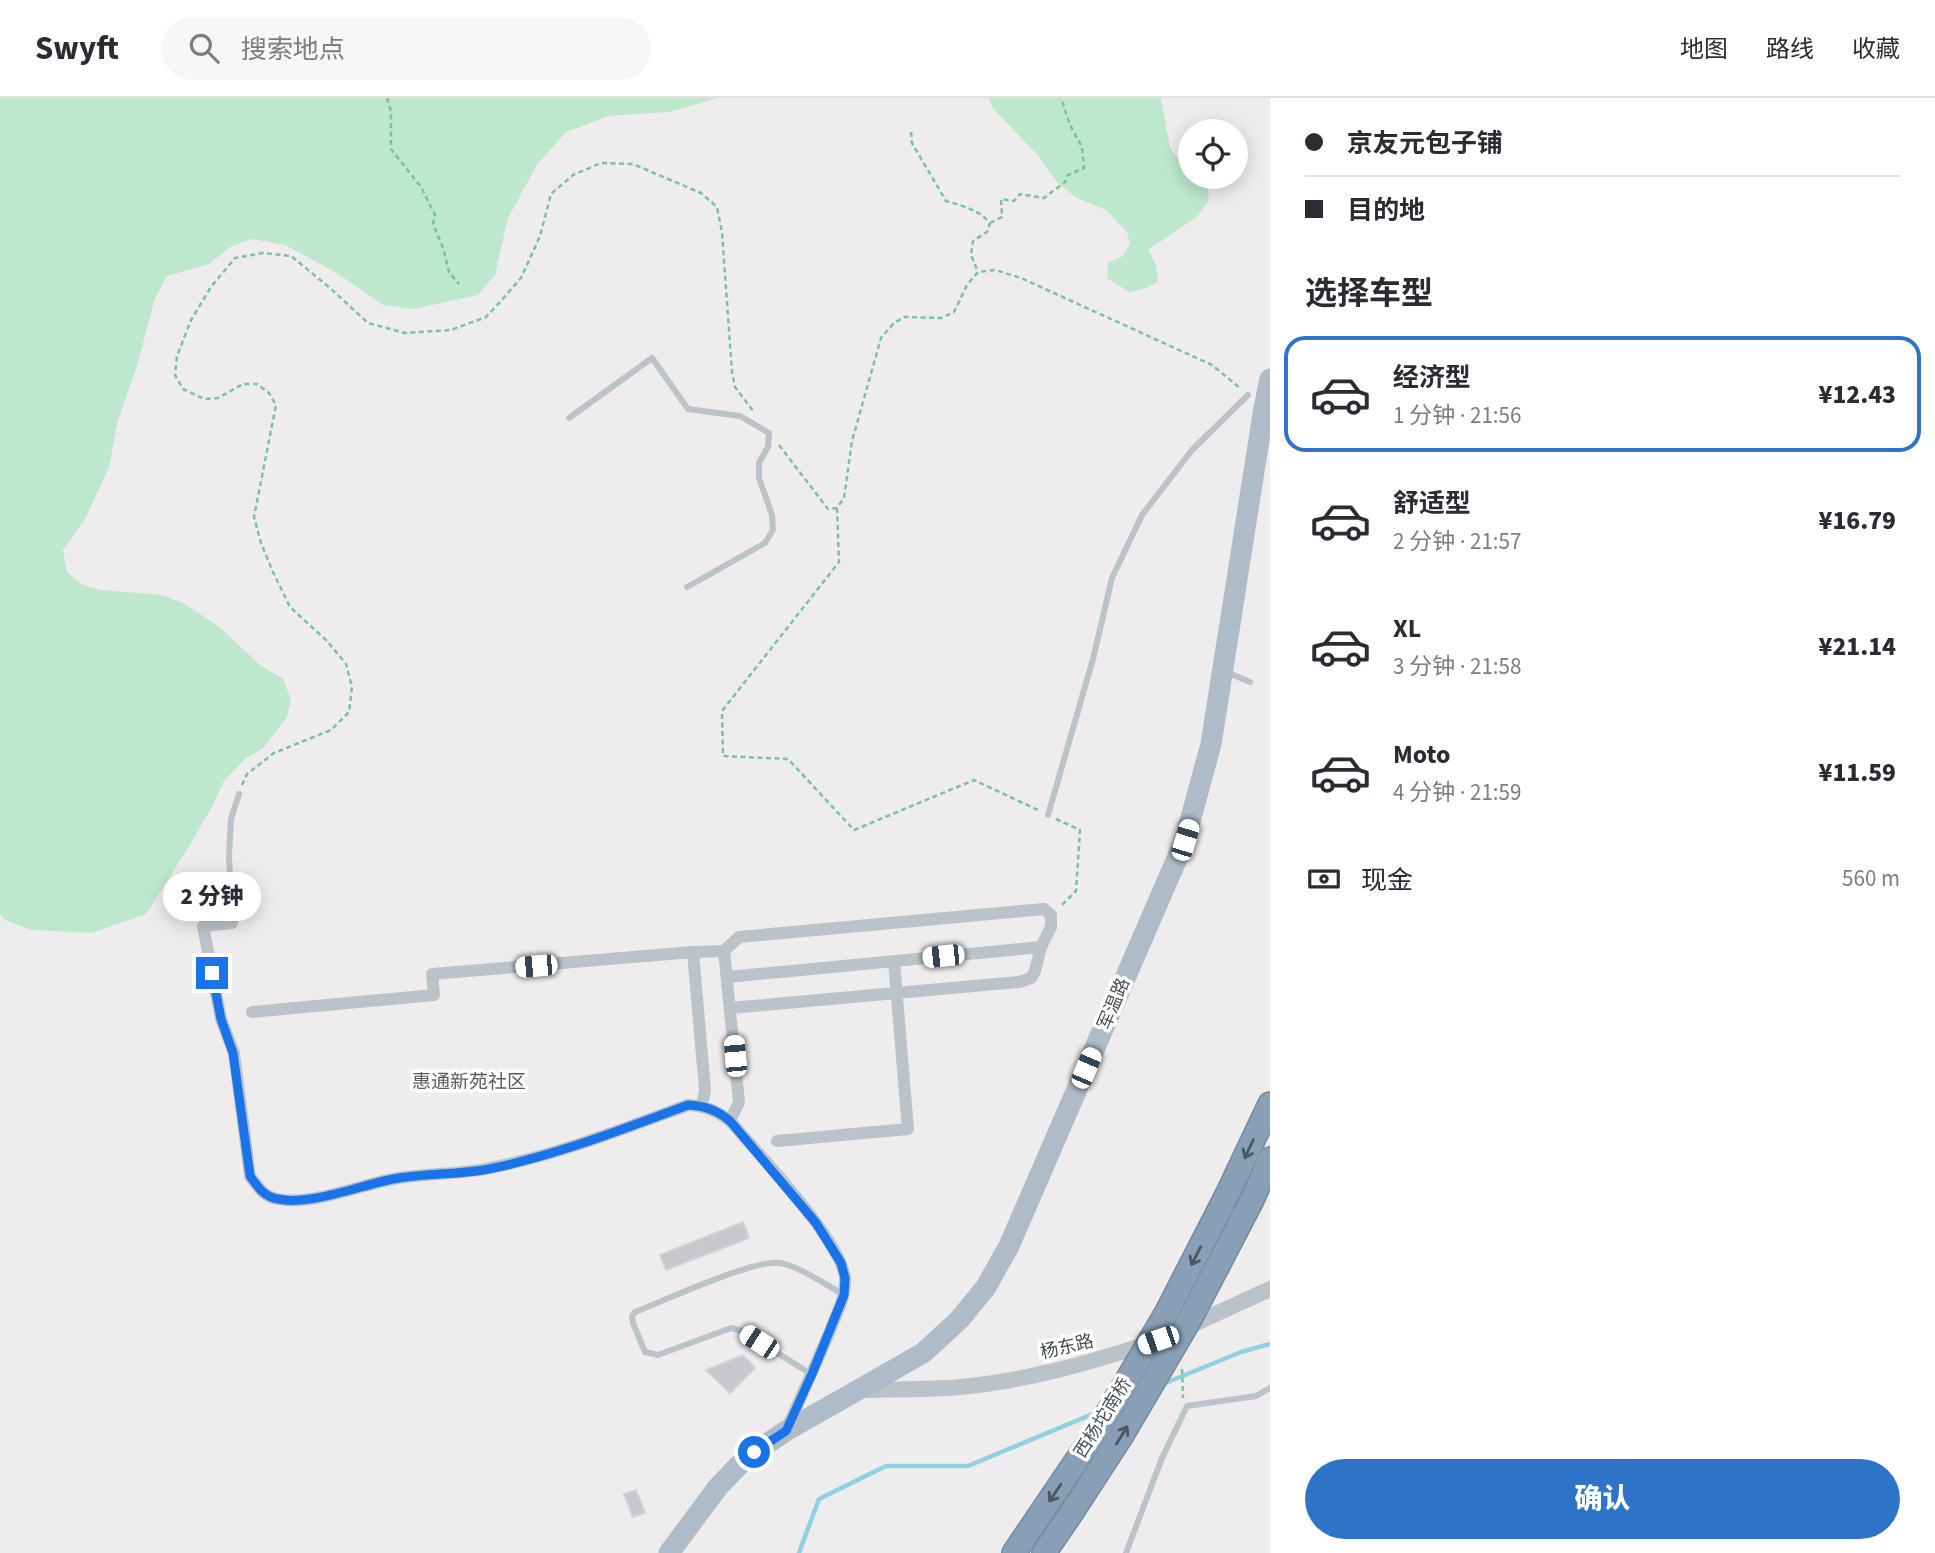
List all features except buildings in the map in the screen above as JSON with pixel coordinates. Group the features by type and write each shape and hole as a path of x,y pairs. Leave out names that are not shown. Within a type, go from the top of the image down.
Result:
{"highway":[{"name":"西杨坨南桥","path":"1014,1553 1100,1426 1167,1312 1270,1104"},
{"name":"西杨坨南桥","path":"1044,1553 1122,1435 1189,1321 1252,1200 1270,1159"}],"main road":[{"name":"军温路","path":"669,1553 718,1487 746,1458 786,1431 923,1353 959,1320 986,1287 1009,1246 1185,840 1211,744 1270,379"}],"street":[{"path":"252,1012 434,995 432,974 724,951 739,937 1044,909 1051,915 1051,927 1041,947 1035,971 1031,978 1019,982 730,1008"},
{"path":"232,923 203,926 221,1019 233,1053 250,1176 262,1192 278,1199 305,1199 395,1178 488,1169 543,1155 688,1105 720,1112 730,1121 816,1223 841,1263 845,1278 844,1295 786,1431"},
{"path":"727,977 1041,947"},
{"path":"724,951 739,1102 730,1121"},
{"path":"693,953 705,1090 702,1106"},
{"path":"777,1141 908,1129 894,961"},
{"name":"杨东路","path":"859,1390 961,1387 1058,1370 1109,1357 1158,1340 1270,1289"}],"lane":[{"path":"569,418 652,358 688,409 740,416 769,433 768,447 759,463 773,530 765,543 687,587"},
{"path":"1048,815 1093,659 1112,578 1118,565 1142,515 1192,450 1248,395"},
{"path":"1222,670 1250,682"},
{"path":"232,923 229,856 231,819 239,794"},
{"path":"812,1374 743,1331 731,1328 658,1355 645,1352 632,1316 635,1312 738,1272 776,1262 790,1266 844,1295"},
{"path":"1126,1553 1161,1458 1187,1406 1256,1396 1270,1388"}],"path":[{"path":"387,98 391,111 391,149 421,187 435,215 433,224 449,272 459,284"},
{"path":"978,272 971,255 973,241 987,232 990,223 1002,217 1001,199 1014,201 1020,194 1045,198 1065,182 1068,175 1084,168 1083,147 1070,125 1061,98"},
{"path":"911,132 912,144 946,201 983,215 990,223"},
{"path":"239,794 247,774 274,753 331,730 349,712 352,687 346,664 327,641 290,607 261,544 254,517 276,405 269,393 257,384 243,384 218,398 204,399 183,389 175,375 177,356 191,320 211,286 235,258 263,253 291,256 368,323 405,333 451,330 486,317 521,278 540,236 551,194 573,175 601,163 633,164 701,193 717,207 722,232 735,387 828,509 837,508"},
{"path":"1051,915 1076,891 1080,830 974,780 854,830 788,758 723,756 722,711 839,562 837,508 844,498 852,441 881,338 893,324 904,317 941,318 954,312 967,285 978,272 995,270 1021,278 1212,365 1248,395"},
{"path":"1182,1367 1183,1403"}],"green space":[{"path":"0,98 718,98 669,112 609,116 566,132 537,165 508,218 495,275 478,295 414,309 383,305 337,273 285,245 252,239 230,247 209,264 167,276 155,298 137,366 118,420 109,467 85,519 63,550 67,572 83,585 101,590 162,595 183,603 217,625 260,665 283,679 291,699 287,717 263,748 245,759 224,781 190,845 146,914 92,933 31,930 5,920 0,913"},
{"path":"989,98 1161,98 1170,147 1178,159 1178,189 1208,189 1209,200 1198,216 1148,250 1156,265 1158,282 1129,292 1107,278 1108,263 1123,256 1130,244 1127,232 1106,210 1077,198 1058,183 1038,156 992,107"}],"waterway":[{"path":"1163,1384 1241,1352 1270,1344"},
{"path":"799,1553 819,1499 886,1466 968,1466 1100,1411"}],"district":[{"name":"惠通新苑社区","path":"469,1082"}],"route":[{"path":"212,973 221,1019 233,1053 250,1176 262,1192 278,1199 305,1199 395,1178 488,1169 543,1155 688,1105 720,1112 816,1223 841,1263 845,1278 844,1295 786,1431 754,1452"}]}
